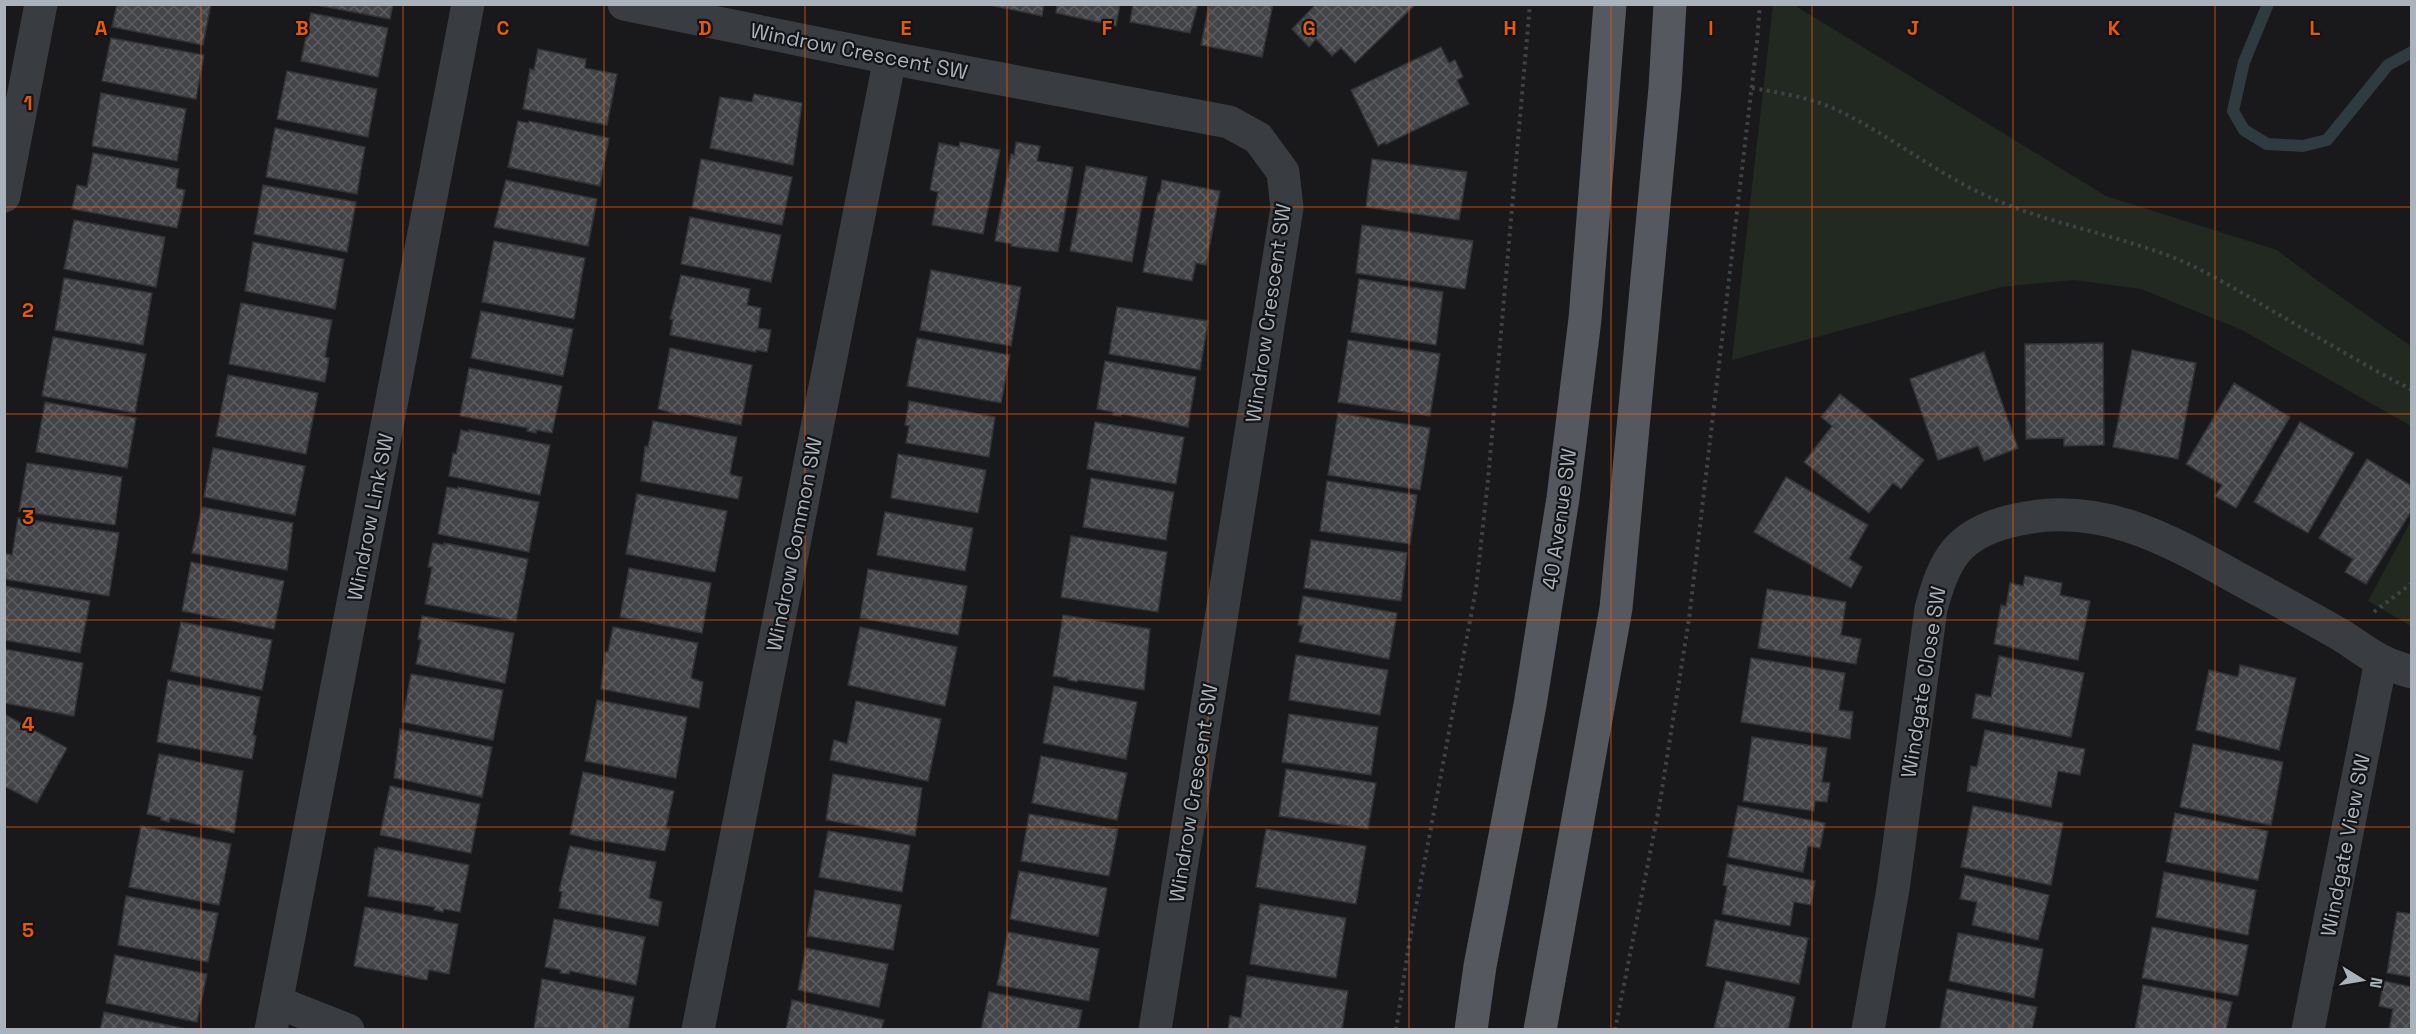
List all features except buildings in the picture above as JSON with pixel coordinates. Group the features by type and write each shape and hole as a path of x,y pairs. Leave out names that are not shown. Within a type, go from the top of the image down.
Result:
{"main road":[{"name":"40 Avenue SW","path":"1471,1029 1480,966 1530,705 1563,498 1585,319 1610,4"},
{"path":"1540,1029 1616,608 1665,88 1670,4"}],"street":[{"path":"4,196 41,4"},
{"name":"Windrow Link SW","path":"274,1016 468,4"},
{"name":"Windrow Crescent SW","path":"624,4 890,58 1229,122 1258,138 1283,172 1287,208 1155,1029"},
{"name":"Windrow Common SW","path":"698,1029 890,58"},
{"name":"Windgate Close SW","path":"1868,1029 1893,890 1931,609 1939,578 1954,552 1970,538 1998,525 2017,520 2063,514 2097,517 2137,527 2178,545 2342,636 2381,661 2412,672"},
{"name":"Windgate View SW","path":"2308,1029 2381,661"},
{"path":"274,1016 348,1029"}],"path":[{"path":"1396,1029 1409,944 1476,589 1488,480 1530,4"},
{"path":"1615,1029 1659,808 1689,619 1760,4"},
{"path":"1752,88 1807,98 1835,109 1867,126 1931,167 1988,197 2047,220 2157,251 2186,262 2412,390"},
{"path":"2342,636 2412,583"}],"shaded area":[{"path":"1773,5 1794,5 2106,196 2277,250 2411,346 2411,426 2242,330 2141,289 2074,280 2001,287 1732,360"},
{"path":"2411,521 2411,626 2368,601"}],"waterway":[{"path":"2268,4 2244,62 2233,111 2244,130 2267,144 2303,146 2327,140 2388,65 2412,52"}]}
